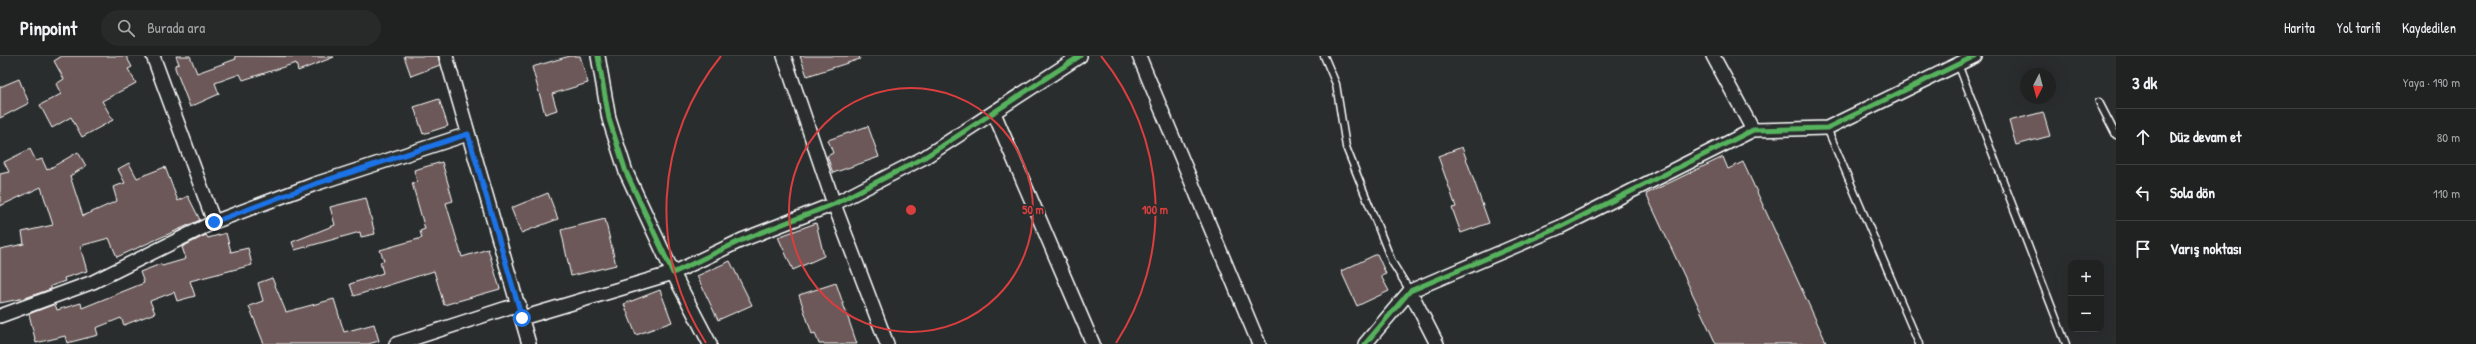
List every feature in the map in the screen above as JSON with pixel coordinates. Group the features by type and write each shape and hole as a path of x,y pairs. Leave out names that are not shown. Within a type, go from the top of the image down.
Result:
{"street":[{"path":"153,56 214,222"},
{"path":"446,56 529,344"},
{"path":"598,56 609,118 626,172 710,344"},
{"path":"784,56 834,204 887,344"},
{"path":"522,318 674,273 742,240 834,204 925,157 1080,56"},
{"path":"1139,56 1259,344"},
{"path":"1713,56 1753,130"},
{"path":"1365,344 1410,291 1560,227 1753,130 1827,128 1956,60 1975,56"},
{"path":"994,113 1093,344"},
{"path":"0,316 93,282 214,222 315,184 468,134"},
{"path":"1410,291 1437,344"},
{"path":"396,344 518,304"}],"lane":[{"path":"1324,56 1336,84 1346,147 1392,262 1410,291"},
{"path":"1956,60 2066,344"},
{"path":"2099,102 2116,135"},
{"path":"1827,128 1919,344"}],"building":[{"path":"62,56 126,56 132,67 128,69 136,83 102,101 113,120 82,137 71,117 52,128 40,105 61,94 56,84 64,79 54,61"},
{"path":"176,56 190,56 197,73 236,59 235,56 334,57 298,71 296,63 243,80 240,74 215,83 219,94 190,107 175,68 175,65 179,64"},
{"path":"404,56 438,56 440,65 411,76"},
{"path":"570,56 580,56 588,83 552,94 557,110 545,114 532,67"},
{"path":"800,56 859,56 860,59 807,76"},
{"path":"19,79 29,103 0,118 0,87"},
{"path":"439,99 448,126 423,134 414,107"},
{"path":"2043,112 2050,136 2016,145 2009,121"},
{"path":"868,126 879,157 833,173 827,156 833,153 828,140"},
{"path":"1462,147 1489,223 1461,233 1452,208 1456,207 1438,156"},
{"path":"30,149 36,161 42,159 47,170 78,152 86,166 70,176 83,216 117,201 113,187 125,183 118,169 129,163 137,178 165,167 178,201 188,196 200,220 117,257 109,238 80,246 87,271 64,278 65,281 51,286 51,289 25,298 0,303 0,249 24,244 22,232 53,225 41,187 0,206 0,174 9,172 4,162"},
{"path":"1723,157 1728,169 1743,162 1827,344 1716,344 1646,194"},
{"path":"442,162 453,201 446,203 462,257 488,249 500,289 444,305 434,271 354,296 350,284 383,273 380,262 384,261 380,250 422,238 420,231 425,229 412,183 417,182 414,170"},
{"path":"548,193 558,219 521,233 511,208"},
{"path":"366,198 375,234 361,237 360,232 295,250 292,242 335,225 330,207"},
{"path":"605,219 616,265 571,276 561,230"},
{"path":"816,223 824,256 793,270 778,237"},
{"path":"226,233 231,252 248,248 252,265 190,281 195,296 177,301 174,292 150,301 155,313 124,325 121,318 96,328 98,335 67,343 65,336 36,343 29,314 55,304 57,310 81,303 82,308 144,283 140,272 161,264 162,266 186,259 182,247 206,235 208,238"},
{"path":"1377,254 1386,274 1381,276 1389,291 1357,306 1341,271"},
{"path":"730,261 752,305 718,320 697,276"},
{"path":"272,278 286,312 334,299 344,332 374,324 379,341 368,344 264,344 249,306 263,301 258,283"},
{"path":"836,283 857,344 819,344 815,333 812,334 799,295"},
{"path":"660,290 672,322 636,335 624,304"}],"cycle path":[{"path":"598,56 609,119 626,172 673,273 742,240 834,204 925,157 1080,56"},
{"path":"1365,344 1410,291 1560,227 1753,130 1827,128 1975,56"}],"route":[{"path":"214,222 315,184 468,134 522,318"}]}
